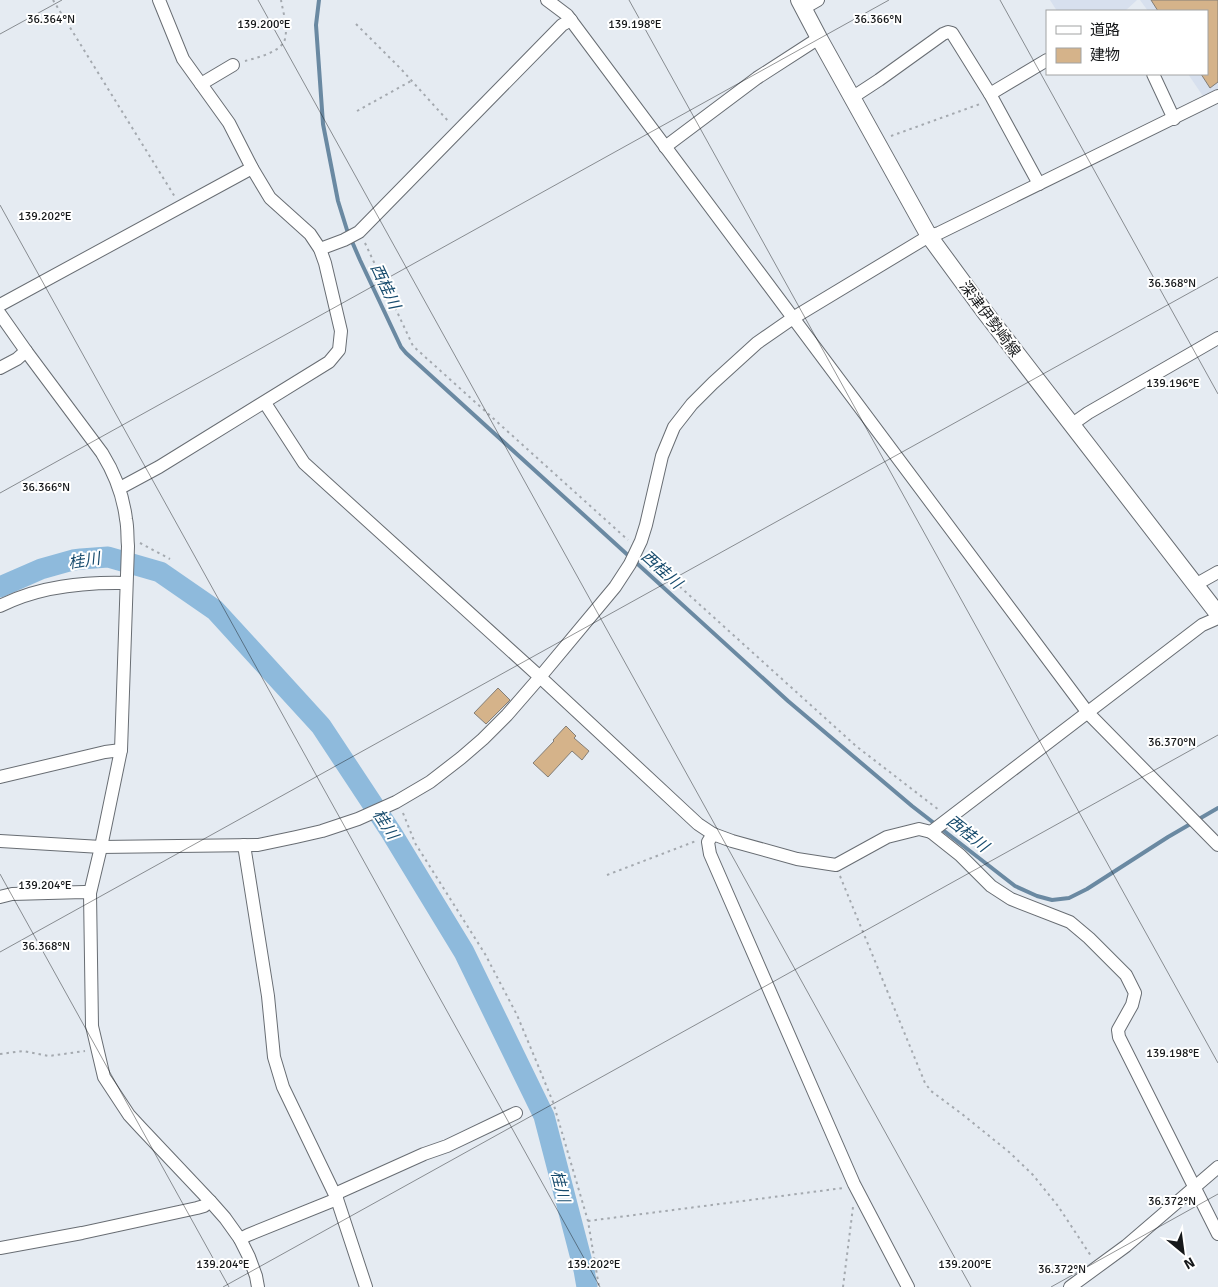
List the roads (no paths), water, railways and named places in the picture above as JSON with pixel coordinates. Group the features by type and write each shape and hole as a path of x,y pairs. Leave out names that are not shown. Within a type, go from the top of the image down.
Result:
{"main road":[{"name":"深津伊勢崎線","path":"807,3 819,38 929,236 984,311 1218,614"}],"street":[{"path":"120,488 159,467 265,403 329,362 340,350 341,330 320,249 310,234 270,198 229,123 183,58 159,0"},
{"path":"547,0 568,15 1088,712 1218,845"},
{"path":"320,249 353,236 562,25 571,20"},
{"path":"853,97 948,32 952,33 991,97 1038,184"},
{"path":"665,147 743,89 819,38"},
{"path":"991,97 1046,61"},
{"path":"201,84 233,65"},
{"path":"1153,75 1174,119"},
{"path":"0,841 102,847 258,845 296,838 358,819 394,803 430,782 483,739 506,715 615,587 634,555 646,525 662,456 674,427 692,404 757,343 793,318 929,236 939,233 1218,96"},
{"path":"0,305 252,168"},
{"path":"0,314 102,452 120,488 127,521 128,544 120,750 102,847 90,893 92,1026 104,1077 129,1115 225,1218 240,1239 249,1257 258,1287"},
{"path":"1072,425 1088,412 1218,338"},
{"path":"0,368 17,359 26,351"},
{"path":"265,403 304,463 540,677 698,824 713,834 732,841 797,859 836,865 887,837 940,825 1202,626 1218,618"},
{"path":"1195,585 1218,572"},
{"path":"0,606 27,594 52,588 126,581"},
{"path":"0,777 120,750"},
{"path":"940,825 960,855 991,886 1012,899 1070,922 1126,975 1135,993 1132,1005 1118,1030 1119,1037 1218,1234"},
{"path":"713,834 708,842 710,854 856,1188 908,1287"},
{"path":"244,845 268,996 274,1057 283,1087 336,1196 366,1287"},
{"path":"0,897 12,894 90,893"},
{"path":"240,1239 516,1113"},
{"path":"1070,1287 1126,1246 1218,1167"},
{"path":"0,1248 82,1233 197,1208 204,1206 210,1200"}],"waterway":[{"name":"西桂川","path":"319,0 316,25 323,124 338,201 347,230 401,347 788,701 912,806 1015,886 1037,896 1052,900 1069,898 1087,889 1168,837 1218,808"},
{"name":"桂川","path":"0,587 41,569 81,559 108,557 160,572 215,610 321,726 391,832 464,952 544,1116 587,1287"}]}
